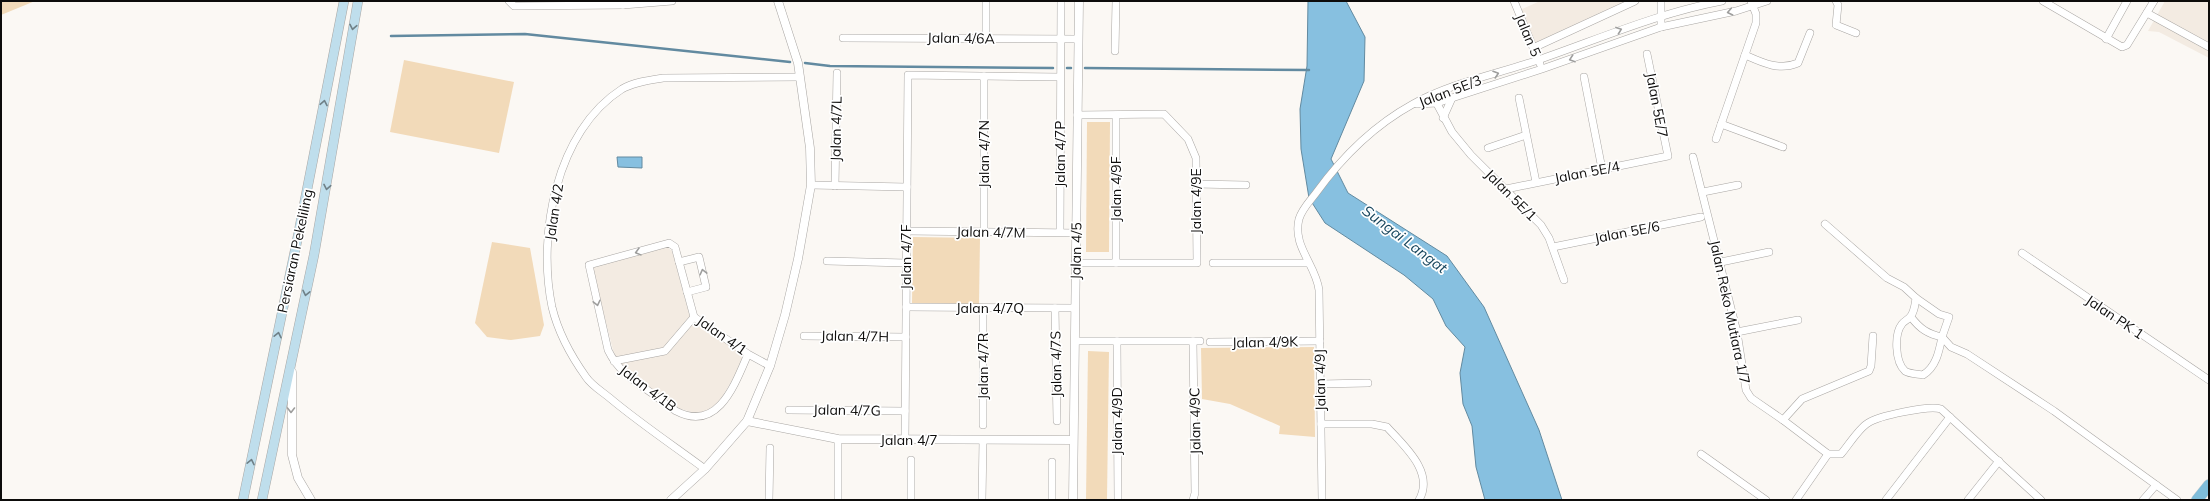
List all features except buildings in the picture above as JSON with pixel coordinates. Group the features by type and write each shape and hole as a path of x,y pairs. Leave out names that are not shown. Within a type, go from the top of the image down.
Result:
{"main road":[{"name":"Persiaran Pekeliling","path":"243,500 317,141 344,1"},
{"name":"Persiaran Pekeliling","path":"262,500 314,255 358,1"},
{"path":"317,141 326,140 334,145"},
{"path":"2197,500 2209,485"}],"street":[{"path":"509,1 514,6 672,1"},
{"path":"671,500 705,470 747,421 770,366 785,315 798,259 811,185 810,148 800,77 790,35 778,1"},
{"path":"986,1 986,38"},
{"name":"Jalan 4/7P","path":"1060,1 1060,232"},
{"name":"Jalan 4/5","path":"1073,500 1079,1"},
{"path":"1115,51 1116,1"},
{"name":"Jalan 5","path":"1514,1 1542,69"},
{"path":"1533,48 1635,1"},
{"path":"1661,1 1661,27"},
{"name":"Jalan 5E/3","path":"1412,104 1433,95 1538,60 1661,15 1722,1"},
{"name":"Jalan 5E/3","path":"1412,104 1437,103 1542,69 1661,27 1767,1"},
{"path":"1836,1 1838,5 1836,25 1856,33"},
{"path":"2043,1 2106,39 2124,47 2154,1"},
{"path":"2106,39 2127,1"},
{"path":"1716,139 1756,23 1752,4"},
{"path":"2147,13 2209,47"},
{"path":"1745,55 1769,65 1787,68 1798,63 1810,33"},
{"name":"Jalan 4/6A","path":"843,38 1078,39"},
{"name":"Jalan 5E/7","path":"1647,54 1668,156"},
{"name":"Jalan 4/7L","path":"835,186 837,73"},
{"name":"Jalan 4/7F","path":"905,440 908,75 984,76"},
{"path":"984,76 1060,77"},
{"name":"Jalan 4/7N","path":"984,76 984,232"},
{"name":"Jalan 4/2","path":"705,470 631,416 587,378 562,337 552,307 547,263 554,202 563,164 590,117 623,88 642,82 663,78 800,77"},
{"path":"1584,77 1602,169"},
{"name":"Jalan 5E/1","path":"1433,95 1452,132 1471,155 1541,225 1553,248 1564,280"},
{"path":"1442,115 1452,98"},
{"path":"1519,98 1536,182"},
{"name":"Jalan 5E/1","path":"1425,103 1442,115"},
{"name":"Jalan 4/9J","path":"1322,500 1318,284 1301,249 1298,230 1299,219 1304,210 1342,160 1357,144 1381,125 1412,104"},
{"name":"Jalan 4/9E","path":"1075,263 1197,263 1196,158 1188,139 1164,114 1077,115"},
{"name":"Jalan 4/9F","path":"1116,115 1116,263"},
{"path":"1721,124 1783,147"},
{"path":"1488,148 1526,135"},
{"name":"Jalan 5E/4","path":"1506,189 1668,156"},
{"name":"Jalan Reko Mutiara 1/7","path":"1693,157 1721,262 1737,332 1746,390 1751,398 1828,454"},
{"path":"1196,184 1246,185"},
{"path":"811,185 907,187"},
{"path":"1702,192 1738,185"},
{"name":"Jalan 5E/6","path":"1553,248 1701,217"},
{"path":"1825,224 1887,278 1904,287 1916,298 1939,314 1949,317 1935,362 1930,371 1923,375 1906,372 1901,366 1898,356 1897,336 1902,323 1911,317 1916,298"},
{"name":"Jalan 4/7M","path":"906,231 1076,233"},
{"name":"Jalan 4/1","path":"589,265 669,243 675,248 694,317 748,354 770,366"},
{"path":"1721,262 1769,252"},
{"name":"Jalan PK 1","path":"2022,253 2209,380"},
{"path":"679,262 699,257 706,287 687,292"},
{"path":"827,261 906,263"},
{"path":"1213,263 1308,263"},
{"name":"Jalan 4/1B","path":"589,265 608,350 614,362 623,373 676,411 700,417 710,414 718,409 729,393 748,354"},
{"name":"Jalan 4/7Q","path":"906,307 1075,308"},
{"name":"Jalan 4/7R","path":"983,308 983,425"},
{"name":"Jalan 4/7S","path":"1055,308 1057,421"},
{"path":"614,362 665,351 694,317"},
{"path":"1911,317 1920,328 1930,335 1942,337 1951,346 1967,354 2054,411 2177,500"},
{"path":"1737,332 1798,320"},
{"name":"Jalan 4/7H","path":"804,336 906,337"},
{"path":"1783,420 1802,399 1869,371 1871,366 1872,336"},
{"name":"Jalan 4/9C","path":"1075,341 1197,342 1195,493 1193,500"},
{"name":"Jalan 4/9D","path":"1117,341 1118,500"},
{"name":"Jalan 4/9K","path":"1210,342 1320,341"},
{"path":"292,357 292,454 298,478 311,500"},
{"path":"1320,384 1368,383"},
{"path":"1796,500 1828,454 1841,454 1868,423 1912,410 1936,407 1941,409 2041,500"},
{"name":"Jalan 4/7G","path":"789,410 905,411"},
{"path":"1886,500 1950,417"},
{"name":"Jalan 4/7","path":"747,421 838,439 1073,440"},
{"path":"1321,424 1372,424 1387,427 1422,469 1422,495 1419,500"},
{"path":"838,439 838,500"},
{"path":"982,500 983,440"},
{"path":"769,500 770,448"},
{"path":"1701,454 1766,500"},
{"path":"911,460 911,500"},
{"path":"1968,500 1999,461"},
{"path":"1052,462 1052,500"},
{"path":"2143,500 2156,485"}],"shaded area":[{"path":"1,1 35,1 1,15"},
{"path":"1540,1 1627,1 1535,43 1520,10"},
{"path":"2165,1 2209,1 2209,58 2159,32 2148,31"},
{"path":"404,60 514,82 499,153 390,132"},
{"path":"1087,122 1110,122 1109,252 1086,252"},
{"path":"913,237 980,238 979,304 912,303"},
{"path":"492,242 530,248 544,325 540,336 511,340 487,337 475,323"},
{"path":"667,247 672,251 690,317 743,355 739,369 716,407 699,414 677,408 626,371 615,358 592,267"},
{"path":"1314,347 1315,437 1279,434 1280,426 1230,404 1202,399 1201,348"},
{"path":"1088,351 1109,352 1107,499 1086,499"}],"water":[{"name":"Sungai Langat","path":"1308,1 1346,1 1365,37 1364,81 1331,159 1348,193 1447,256 1484,307 1539,430 1562,500 1485,500 1476,467 1472,426 1463,404 1460,373 1465,347 1446,326 1433,299 1404,275 1325,223 1309,198 1301,149 1300,109 1307,66"},
{"path":"617,157 642,157 642,168 618,167"}],"waterway":[{"path":"391,36 525,34 790,62"},
{"path":"805,63 830,66 1053,68"},
{"path":"1085,68 1309,70"}]}
